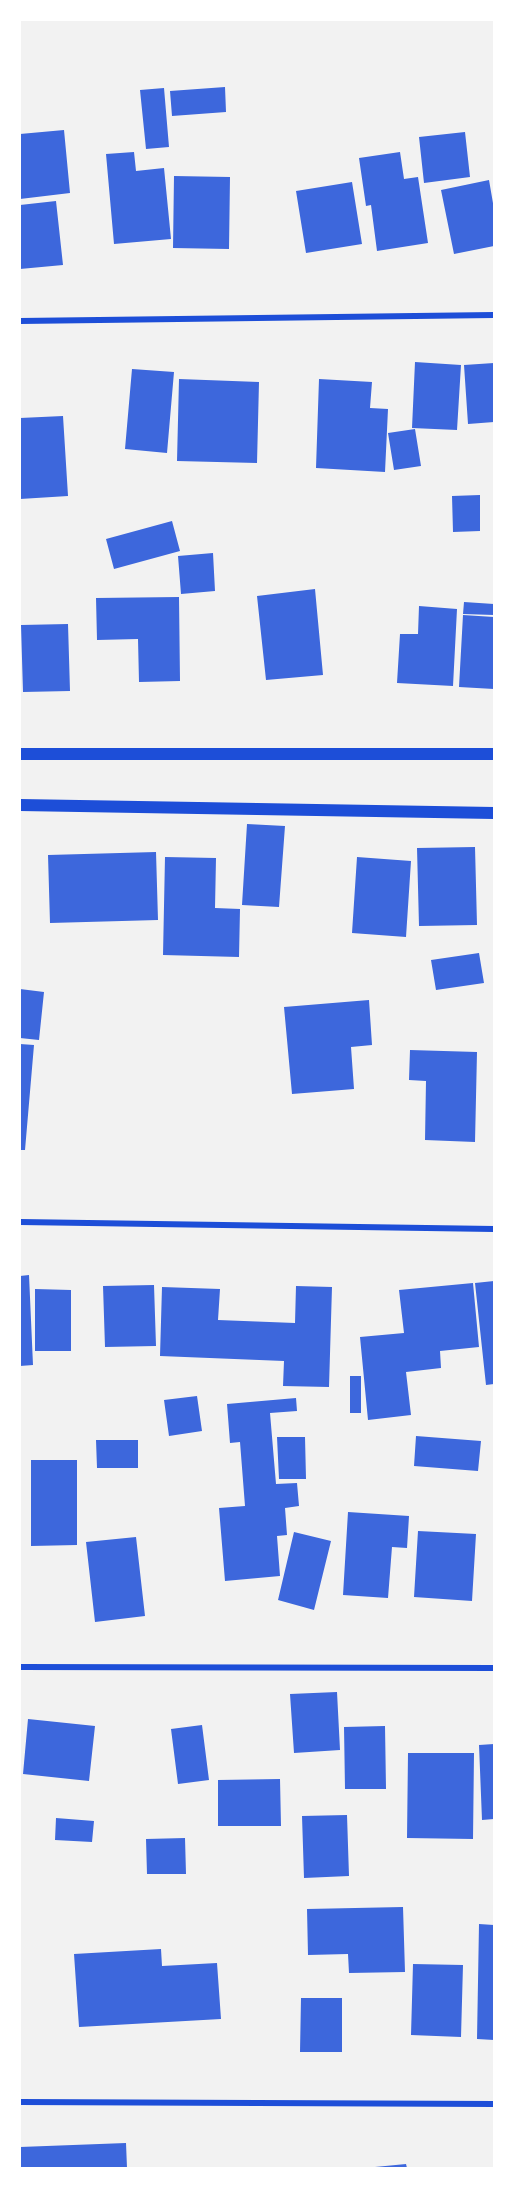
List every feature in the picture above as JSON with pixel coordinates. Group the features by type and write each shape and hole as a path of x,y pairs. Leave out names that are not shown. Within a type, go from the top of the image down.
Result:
{"main road":[{"path":"20,754 495,754"},
{"path":"20,805 495,813"}],"street":[{"path":"20,321 495,315"},
{"path":"20,1222 495,1229"},
{"path":"20,1667 495,1668"},
{"path":"20,2102 495,2104"}],"building":[{"path":"225,87 226,112 172,116 170,91"},
{"path":"164,88 169,147 146,149 140,90"},
{"path":"64,130 70,193 20,199 20,134"},
{"path":"465,132 470,177 424,183 419,137"},
{"path":"134,152 136,171 164,168 171,239 114,244 106,154"},
{"path":"400,152 404,179 418,177 428,243 377,251 371,205 366,206 359,158"},
{"path":"174,176 230,177 229,249 173,248"},
{"path":"489,180 494,209 494,246 454,254 441,190"},
{"path":"352,182 362,244 306,253 296,191"},
{"path":"56,201 63,265 20,269 20,205"},
{"path":"415,362 461,365 457,430 412,428"},
{"path":"494,363 494,422 468,424 464,365"},
{"path":"132,369 174,372 167,453 125,449"},
{"path":"179,379 259,382 257,463 177,461"},
{"path":"319,379 372,382 370,408 388,409 385,472 316,468"},
{"path":"63,416 68,496 20,499 20,418"},
{"path":"415,429 421,466 394,470 388,433"},
{"path":"480,495 480,531 453,532 452,496"},
{"path":"172,521 180,551 114,569 106,539"},
{"path":"213,553 215,591 181,594 178,556"},
{"path":"315,589 323,675 266,680 257,596"},
{"path":"179,597 180,681 139,682 138,639 97,640 96,598"},
{"path":"464,602 494,604 494,615 463,614"},
{"path":"419,606 457,609 453,686 397,683 400,634 418,634"},
{"path":"463,615 494,617 494,689 459,687"},
{"path":"68,624 70,691 23,692 21,625"},
{"path":"247,824 285,826 279,907 242,905"},
{"path":"475,847 477,925 419,926 417,848"},
{"path":"156,852 158,920 50,923 48,855"},
{"path":"165,857 216,858 215,908 240,909 239,957 163,955"},
{"path":"357,857 411,861 406,937 352,933"},
{"path":"479,953 484,983 436,990 431,960"},
{"path":"20,989 44,992 39,1040 20,1038"},
{"path":"369,1000 372,1045 351,1047 354,1089 292,1094 284,1007"},
{"path":"20,1044 34,1045 25,1150 20,1150"},
{"path":"410,1050 477,1052 475,1142 425,1140 426,1081 409,1080"},
{"path":"29,1275 33,1365 20,1366 20,1276"},
{"path":"494,1281 494,1384 486,1385 475,1283"},
{"path":"473,1283 479,1347 440,1351 441,1368 406,1372 411,1415 368,1420 360,1337 404,1333 399,1290"},
{"path":"154,1285 156,1346 105,1347 103,1286"},
{"path":"296,1286 332,1287 329,1387 283,1386 284,1361 160,1356 162,1287 220,1289 218,1320 295,1323"},
{"path":"35,1289 71,1290 71,1351 35,1351"},
{"path":"350,1376 361,1376 361,1413 350,1413"},
{"path":"197,1396 202,1431 169,1436 164,1400"},
{"path":"296,1398 297,1411 270,1413 276,1484 297,1483 299,1506 285,1508 287,1535 277,1536 280,1576 225,1581 219,1508 245,1506 240,1442 230,1443 227,1404"},
{"path":"416,1436 481,1441 478,1471 414,1466"},
{"path":"277,1437 305,1437 306,1479 279,1479"},
{"path":"96,1440 138,1440 138,1468 97,1468"},
{"path":"31,1460 77,1460 77,1545 31,1546"},
{"path":"348,1512 409,1516 407,1548 392,1547 388,1598 343,1595"},
{"path":"418,1531 476,1534 472,1601 414,1597"},
{"path":"294,1532 331,1541 314,1610 278,1600"},
{"path":"136,1537 145,1616 95,1622 86,1542"},
{"path":"337,1692 340,1750 294,1753 290,1694"},
{"path":"28,1719 95,1726 89,1781 23,1774"},
{"path":"202,1725 209,1780 178,1784 171,1729"},
{"path":"385,1726 386,1789 345,1789 344,1727"},
{"path":"494,1744 494,1819 482,1820 479,1745"},
{"path":"408,1753 474,1753 473,1839 407,1838"},
{"path":"280,1779 281,1826 218,1826 218,1780"},
{"path":"347,1815 349,1876 304,1878 302,1816"},
{"path":"56,1818 94,1821 92,1842 55,1840"},
{"path":"185,1838 186,1874 147,1874 146,1839"},
{"path":"403,1907 405,1972 349,1973 348,1954 308,1955 307,1909"},
{"path":"479,1924 494,1925 494,2040 477,2039"},
{"path":"161,1949 162,1966 217,1963 221,2019 79,2027 74,1954"},
{"path":"413,1964 463,1965 461,2037 411,2035"},
{"path":"301,1998 342,1998 342,2052 300,2052"},
{"path":"126,2143 127,2168 20,2168 20,2147"},
{"path":"406,2164 407,2168 375,2168 375,2167"}]}
